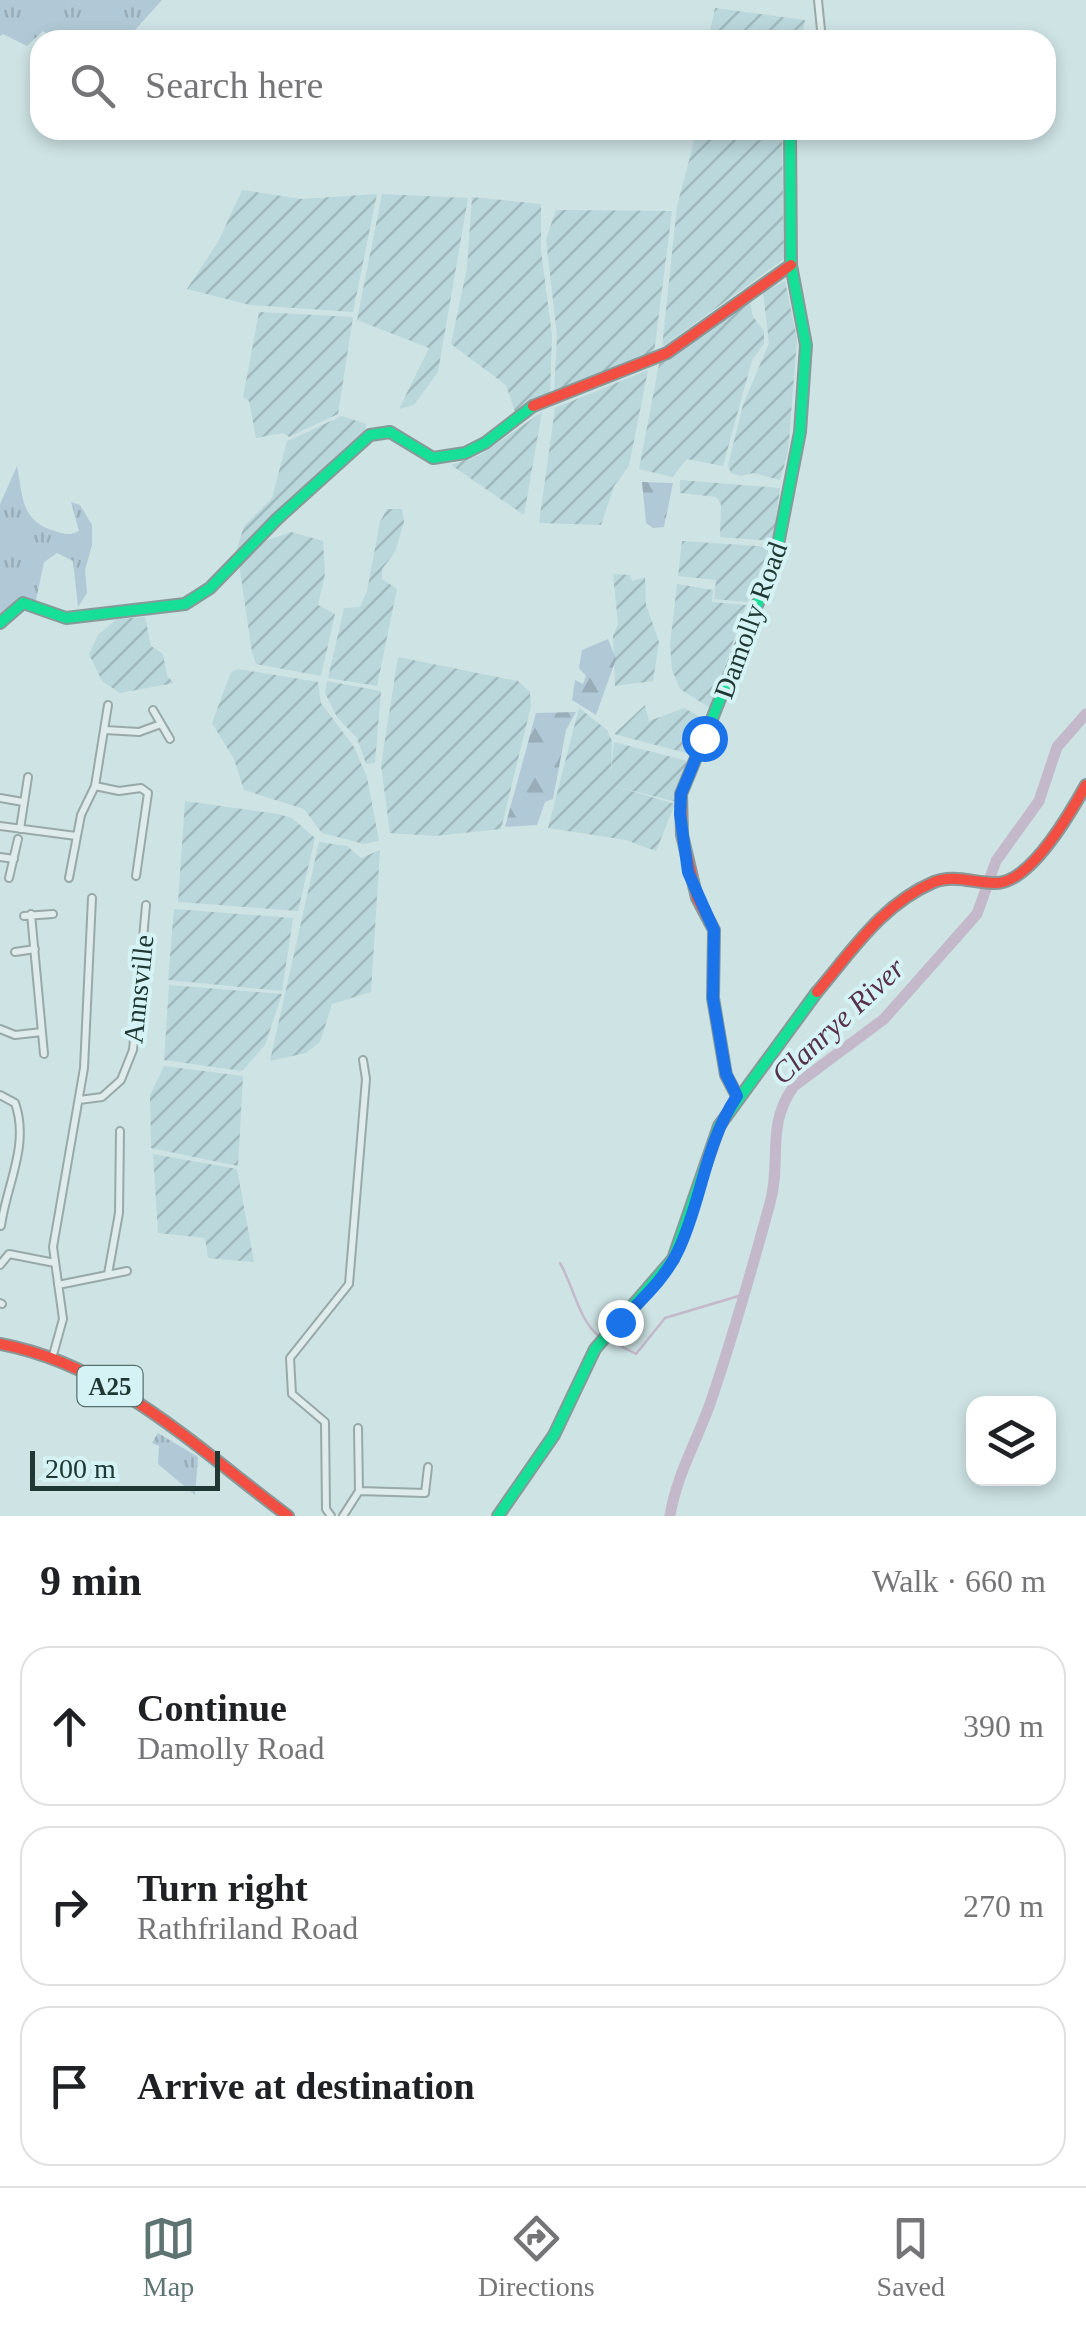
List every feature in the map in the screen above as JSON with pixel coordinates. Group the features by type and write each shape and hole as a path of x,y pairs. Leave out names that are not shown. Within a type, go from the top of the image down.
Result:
{"street":[{"path":"818,0 821,30"},
{"name":"Damolly Road","path":"737,1096 726,1074 713,998 714,930 688,872 680,814 686,780 728,684 782,538 800,432 806,344 792,265 790,140"},
{"path":"0,623 10,610 23,603 66,618 185,604 210,588 290,507 370,435 390,432 432,458 465,454 486,443 528,408 667,354 792,265"},
{"path":"69,878 76,836 95,786 108,705"},
{"path":"154,710 170,739"},
{"path":"104,730 139,732 161,724"},
{"path":"20,829 28,778"},
{"path":"498,1516 554,1434 595,1350 674,1259 710,1145 737,1096 788,1026 890,906 936,881 975,879 1003,883 1030,866 1059,833 1086,785"},
{"path":"95,786 141,788 148,793 136,876"},
{"path":"0,798 23,802"},
{"path":"0,840 1,826 76,836"},
{"path":"10,878 18,839"},
{"path":"0,857 14,859"},
{"name":"Annsville","path":"52,1355 62,1319 54,1234 87,1042 92,898"},
{"name":"Annsville","path":"79,1100 102,1098 129,1066 146,909 136,911"},
{"path":"44,1054 35,949 28,915 53,914"},
{"path":"15,952 35,949"},
{"path":"0,1028 15,1034 42,1032"},
{"path":"330,1516 326,1509 324,1422 292,1394 290,1358 350,1284 366,1078 363,1060"},
{"path":"0,1095 16,1103 19,1125 14,1178 1,1226"},
{"path":"108,1274 119,1213 120,1130"},
{"path":"0,1264 9,1254 54,1263"},
{"path":"58,1286 127,1271"},
{"name":"A25","path":"0,1344 52,1355 103,1381 288,1516"},
{"path":"343,1516 360,1491 358,1428"},
{"path":"360,1491 426,1493 428,1467"}],"shaded area":[{"path":"715,8 805,20 803,30 710,30"},
{"path":"694,140 782,140 784,259 662,347 677,206"},
{"path":"242,190 302,199 377,194 353,312 250,305 187,289 218,242"},
{"path":"382,194 468,198 438,372 414,405 399,409 429,348 357,320"},
{"path":"472,197 541,204 541,251 552,335 550,395 526,402 515,412 506,385 451,344 467,268"},
{"path":"556,210 672,211 654,353 554,395 557,336 546,239"},
{"path":"785,281 797,339 788,452 780,480 753,473 741,476 731,473 728,465 743,405 769,343 763,292"},
{"path":"750,301 753,317 764,331 764,344 752,360 723,466 687,459 672,477 639,469 659,364"},
{"path":"259,312 353,317 338,414 289,437 283,433 256,438 249,401 243,397"},
{"path":"648,370 629,466 614,486 601,525 539,523 555,408"},
{"path":"542,412 524,515 451,465 480,455"},
{"path":"342,416 366,424 364,435 236,552 244,526 272,498 287,441"},
{"path":"680,480 780,488 773,541 720,537 721,504 716,497 680,493"},
{"path":"387,509 402,509 404,522 395,552 382,569 382,579 397,589 377,686 328,678 344,608 360,607 367,591 380,522"},
{"path":"291,532 323,541 325,574 318,605 335,614 321,676 256,664 252,652 239,564 265,541"},
{"path":"682,541 770,547 747,602 714,599 716,580 678,576"},
{"path":"613,574 630,575 632,581 645,577 646,604 659,642 653,681 615,686 613,636 618,624"},
{"path":"677,584 713,590 712,602 746,605 710,708 680,689 672,670 670,645"},
{"path":"145,617 151,646 163,654 167,676 174,683 120,693 102,681 89,654 98,635 117,619"},
{"path":"398,657 518,681 530,692 531,706 501,829 435,836 390,833 381,765"},
{"path":"238,669 318,682 321,703 354,747 367,777 379,841 364,844 322,833 304,809 244,790 234,759 212,723 231,672"},
{"path":"327,681 381,691 375,763 366,764 357,738 337,717 325,693"},
{"path":"645,705 649,721 684,708 704,719 690,754 614,734"},
{"path":"579,708 607,730 612,741 611,774 614,742 687,761 676,802 611,785 675,804 656,851 626,840 548,828"},
{"path":"185,801 278,814 292,818 315,838 298,911 178,902"},
{"path":"319,842 347,846 361,858 380,850 371,992 332,1004 320,1042 306,1053 270,1061"},
{"path":"174,909 293,918 282,991 168,980"},
{"path":"169,985 282,994 265,1045 242,1071 164,1060"},
{"path":"164,1066 243,1076 238,1166 151,1148 150,1095"},
{"path":"153,1154 237,1169 254,1262 208,1258 205,1238 158,1233"}],"green space":[{"path":"0,0 162,0 135,30 30,30 27,46 0,36"},
{"path":"17,466 26,507 36,521 64,534 79,531 71,502 80,505 92,525 92,545 85,570 87,593 78,607 73,561 57,553 44,562 36,600 18,602 0,615 0,504"},
{"path":"642,482 673,483 664,527 653,528 646,523"},
{"path":"608,639 616,659 596,715 572,700 575,680 583,684 586,676 579,668 582,650"},
{"path":"576,712 566,730 553,799 545,802 537,825 505,827 536,713"},
{"path":"158,1433 198,1457 195,1495 158,1464 159,1446 152,1443"}],"waterway":[{"name":"Clanrye River","path":"670,1516 682,1472 719,1377 763,1228 773,1188 777,1130 785,1101 794,1086 884,1019 977,914 996,861 1039,801 1057,747 1086,714"},
{"path":"560,1263 581,1312 599,1336"},
{"path":"611,1341 636,1354 665,1318 742,1295"}],"traffic: fast":[{"path":"710,724 775,560 800,432 806,345 791,265 790,140"},
{"path":"0,623 23,603 66,618 185,604 210,588 277,519 370,435 390,432 433,458 465,453 485,443 533,406"},
{"path":"498,1516 554,1435 595,1349 673,1259 719,1126 817,992"}],"traffic: jam":[{"path":"533,406 667,353 791,265"},
{"path":"710,724 681,794 682,835 697,898 714,930 713,998 726,1075 737,1096"},
{"path":"817,992 869,930 915,891 942,880 995,883 1022,872 1048,845 1086,785"},
{"path":"0,1344 80,1370 117,1390 288,1516"}],"route":[{"path":"620,1322 666,1272 680,1246 701,1170 719,1126 737,1096 726,1074 713,998 714,930 688,872 680,814 681,794 704,738"}]}
